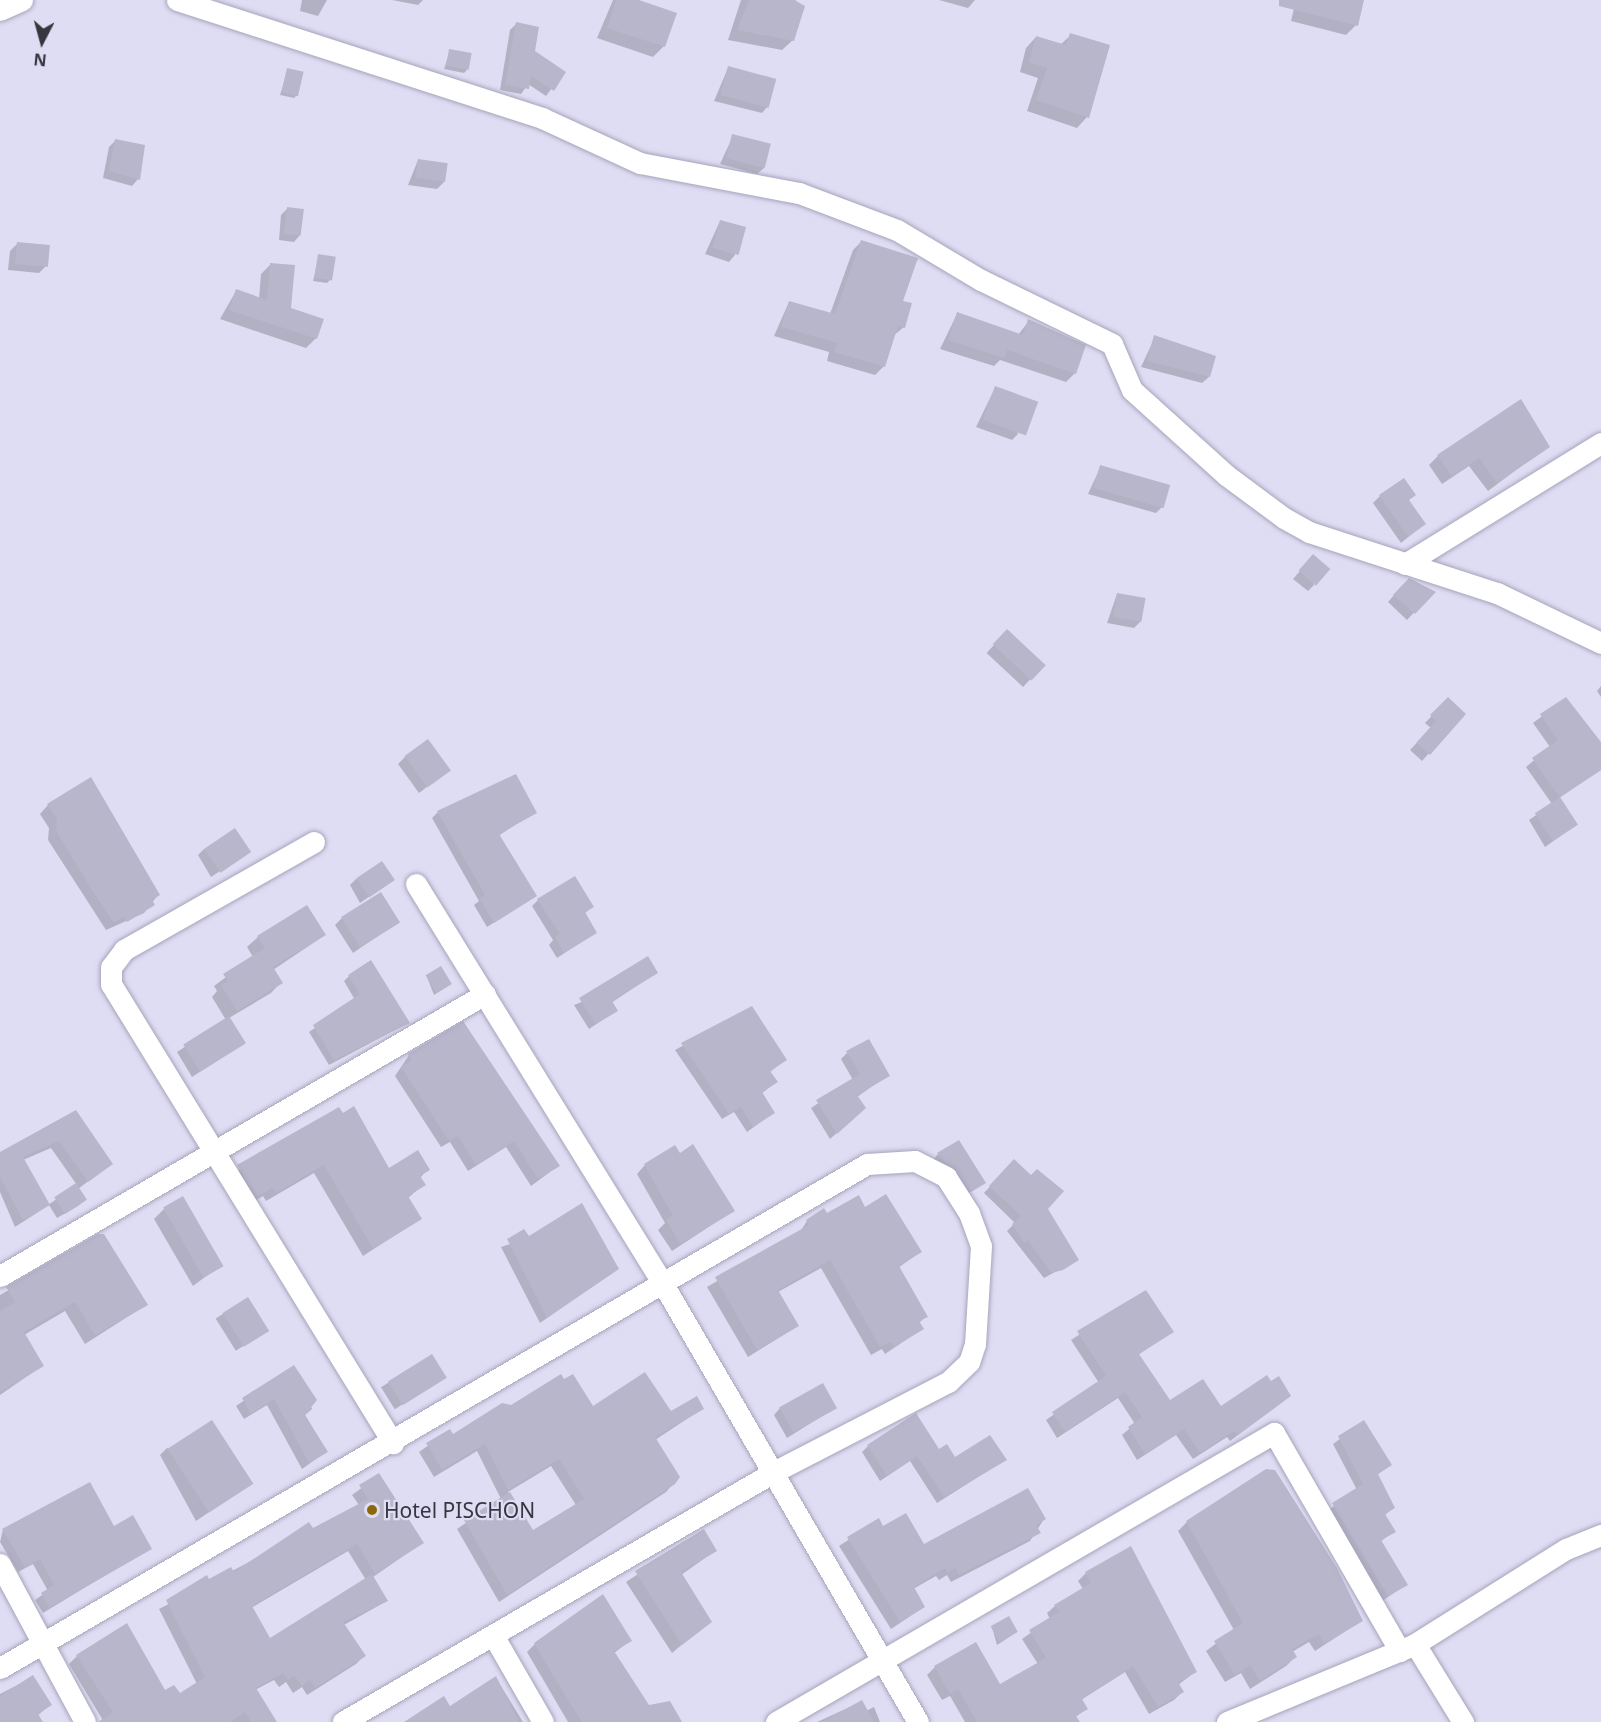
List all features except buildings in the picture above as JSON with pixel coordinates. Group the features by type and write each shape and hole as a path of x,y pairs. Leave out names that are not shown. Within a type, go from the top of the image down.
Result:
{"street":[{"path":"0,10 22,0"},
{"path":"177,0 542,118 640,163 799,193 897,230 981,280 1112,344 1132,390 1226,475 1284,518 1405,564 1497,593 1601,643"},
{"path":"1405,564 1601,443"},
{"path":"314,842 124,950 111,967 111,984 212,1153 393,1443"},
{"path":"416,884 663,1284 918,1722"},
{"path":"0,1276 485,994"},
{"path":"0,1668 393,1443 867,1164 915,1161 945,1177 969,1213 981,1246 981,1288 969,1362 948,1382 772,1473 343,1722"},
{"path":"776,1722 880,1659 1274,1433 1407,1648 1463,1722"},
{"path":"1227,1722 1407,1648 1566,1549 1601,1534"},
{"path":"0,1564 85,1722"},
{"path":"493,1635 543,1722"}],"place":[{"name":"Hotel PISCHON","path":"372,1510"}]}
